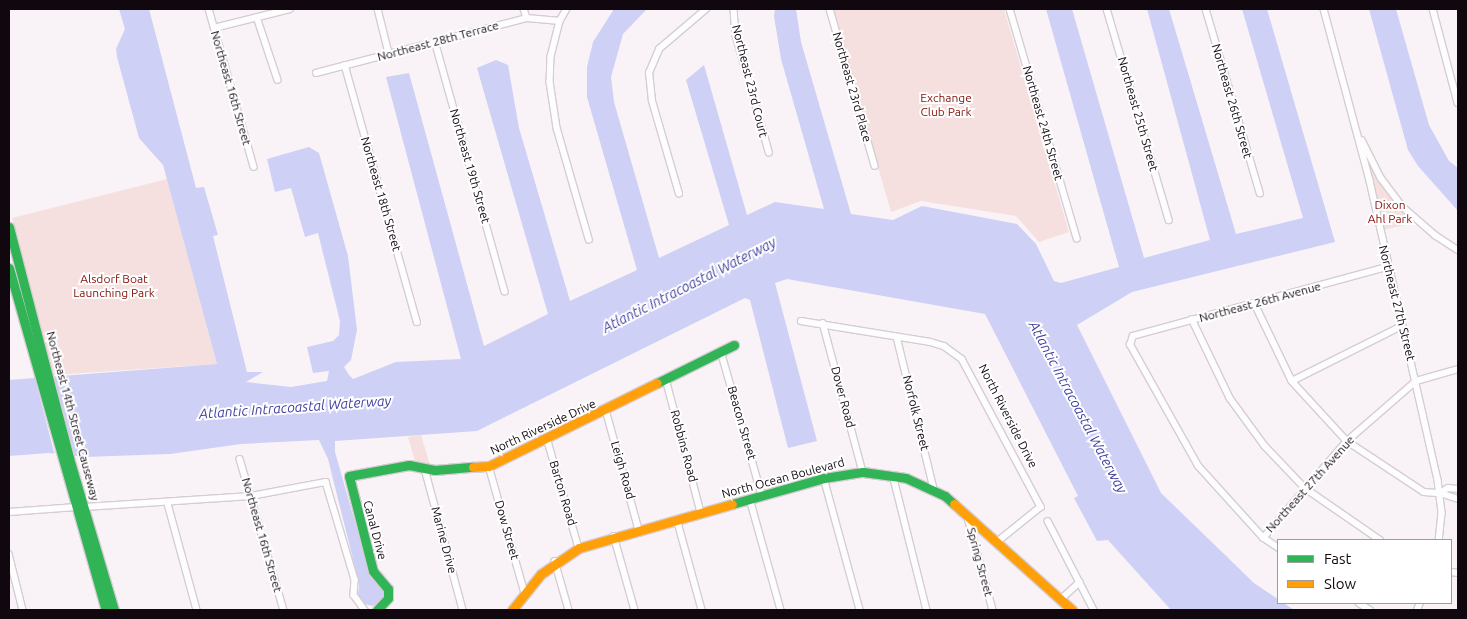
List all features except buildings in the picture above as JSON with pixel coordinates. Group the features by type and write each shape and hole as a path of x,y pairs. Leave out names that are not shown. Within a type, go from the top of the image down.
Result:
{"main road":[{"name":"Northeast 14th Street Causeway","path":"9,228 42,373"},
{"name":"Northeast 14th Street Causeway","path":"9,268 42,373 80,507 114,610"},
{"name":"North Riverside Drive","path":"349,476 408,465 425,469 489,466 606,410 734,345"},
{"name":"North Ocean Boulevard","path":"512,610 555,561 579,548 614,536 824,478 863,472 893,474 934,489 968,513 1072,610"},
{"name":"Canal Drive","path":"349,476 373,571 388,589 388,598 377,610"},
{"name":"Northeast 14th Street Causeway","path":"80,507 106,610"}],"street":[{"name":"Northeast 16th Street","path":"209,9 254,167"},
{"path":"214,28 290,9"},
{"path":"378,9 389,53"},
{"path":"524,9 527,18"},
{"path":"567,9 560,21 551,56 550,82 556,128 589,239"},
{"path":"679,194 652,102 649,73 660,50 706,9"},
{"name":"Northeast 23rd Place","path":"830,9 875,166"},
{"name":"Northeast 24th Street","path":"1010,9 1077,238"},
{"name":"Northeast 25th Street","path":"1107,9 1169,220"},
{"name":"Northeast 26th Street","path":"1206,9 1260,193"},
{"name":"Northeast 27th Street","path":"1324,9 1354,122 1387,267 1416,382 1440,493 1439,539"},
{"path":"1433,9 1458,103"},
{"name":"Northeast 23rd Court","path":"732,10 740,51 769,152"},
{"path":"257,17 278,80"},
{"name":"Northeast 28th Terrace","path":"316,73 527,18 560,21"},
{"name":"Northeast 19th Street","path":"435,41 505,291"},
{"name":"Northeast 18th Street","path":"345,65 416,322"},
{"path":"1354,122 1370,159 1392,194 1418,222 1458,250"},
{"name":"Northeast 26th Avenue","path":"1263,538 1198,466 1130,346 1132,336 1387,267"},
{"path":"1255,304 1292,381 1347,441 1424,492 1440,493 1458,499"},
{"path":"1192,319 1230,398 1265,446 1305,488 1379,539"},
{"name":"North Riverside Drive","path":"801,321 823,323 944,346 962,358 1041,507 999,541"},
{"name":"Dover Road","path":"823,323 863,472"},
{"path":"1292,381 1402,326"},
{"name":"Norfolk Street","path":"897,337 934,489"},
{"name":"Beacon Street","path":"721,351 762,495"},
{"name":"Northeast 27th Avenue","path":"1263,538 1347,441 1416,382 1458,369"},
{"name":"Robbins Road","path":"666,379 701,512"},
{"name":"Leigh Road","path":"606,410 639,530"},
{"name":"Barton Road","path":"546,438 579,548"},
{"name":"Northeast 16th Street","path":"240,459 284,610"},
{"name":"Dow Street","path":"489,466 525,593"},
{"name":"Marine Drive","path":"425,469 463,610"},
{"path":"893,474 927,610"},
{"path":"824,478 860,610"},
{"path":"9,512 168,504 250,496 326,482 354,580 354,595 365,610"},
{"path":"1440,493 1448,488 1458,488"},
{"path":"750,499 781,610"},
{"path":"168,504 197,610"},
{"name":"Spring Street","path":"968,513 993,610"},
{"path":"677,519 702,610"},
{"path":"1048,521 1094,610"},
{"path":"614,536 635,610"},
{"path":"1263,538 1277,547"},
{"path":"9,554 23,610"},
{"path":"555,561 569,610"},
{"path":"1061,600 1080,582"}],"green space":[{"name":"Exchange Club Park","path":"832,9 1004,9 1069,232 1039,242 1016,216 921,201 891,212"},
{"name":"Dixon Ahl Park","path":"1363,155 1370,159 1381,178 1418,222 1379,231"},
{"name":"Alsdorf Boat Launching Park","path":"167,179 217,364 54,375 12,218"},
{"path":"421,435 430,465 415,461 408,437"}],"water":[{"name":"Atlantic Intracoastal Waterway","path":"119,9 149,9 196,188 204,187 218,235 213,236 247,372 263,372 246,382 291,387 327,381 329,371 313,373 307,347 333,341 339,335 340,321 318,233 305,237 291,188 275,192 267,159 309,147 319,153 348,256 357,330 351,360 344,367 349,375 353,379 396,362 461,359 386,77 409,73 484,346 548,314 477,68 496,60 508,65 519,128 570,301 637,270 587,97 587,67 593,42 614,9 647,9 623,34 611,77 614,102 659,258 729,225 686,80 704,65 747,215 775,202 824,209 781,59 774,16 775,9 796,9 801,42 851,214 893,220 922,206 1017,224 1036,244 1054,281 1061,283 1119,267 1046,9 1072,9 1144,258 1210,240 1147,9 1169,9 1236,234 1303,218 1242,9 1267,9 1335,242 1132,292 1077,325 1161,493 1254,583 1277,599 1277,604 1285,604 1294,610 1171,610 1108,540 1097,541 1074,498 1078,496 985,314 787,279 775,283 817,441 788,448 750,300 745,298 477,431 335,441 335,452 371,578 384,589 384,598 373,606 364,604 358,596 359,583 328,459 319,440 241,444 170,454 85,457 49,453 9,456 9,380 217,364 163,165 139,138 117,57 116,49 125,29"},
{"path":"1369,9 1396,9 1429,125 1449,161 1458,168 1458,211 1418,166 1408,150"}],"pier":[{"path":"34,375 53,375 75,456 55,456"}],"traffic: fast":[{"path":"9,227 69,458 114,610"},
{"path":"9,268 106,610"},
{"path":"657,383 734,345"},
{"path":"377,610 388,598 388,589 373,571 349,476 409,465 435,470 473,467"},
{"path":"732,504 824,478 863,472 906,478 945,496 954,504"}],"traffic: slow":[{"path":"473,467 489,466 657,383"},
{"path":"512,610 541,574 579,548 732,504"},
{"path":"954,504 1072,610"}]}
